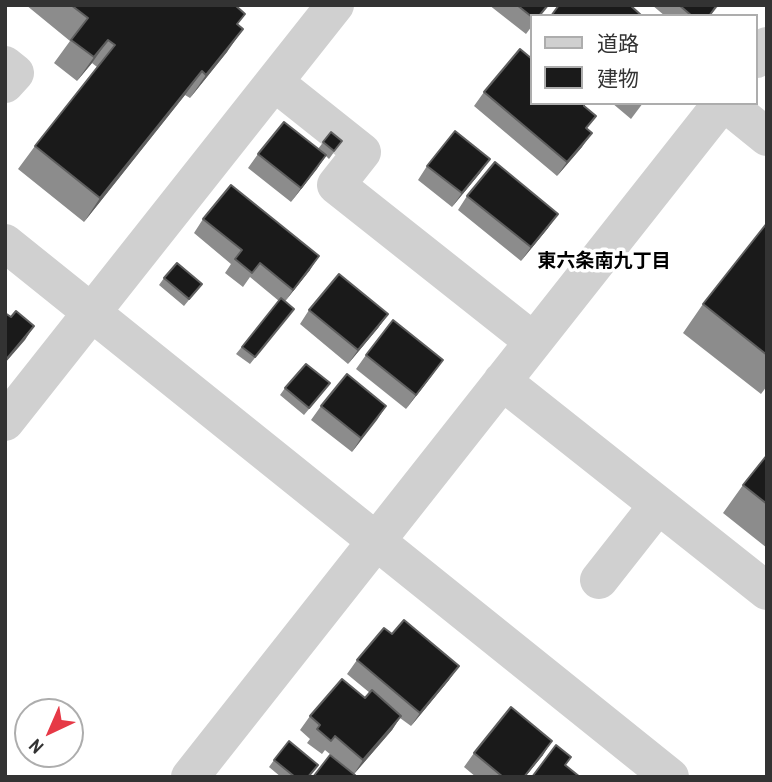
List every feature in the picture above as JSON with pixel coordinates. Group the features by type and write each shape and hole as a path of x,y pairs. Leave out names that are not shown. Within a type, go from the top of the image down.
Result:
{"street":[{"path":"5,422 274,82 330,7"},
{"path":"5,65 15,73 5,84"},
{"path":"274,82 362,152 336,185 533,341"},
{"path":"190,777 721,105"},
{"path":"726,105 767,137"},
{"path":"5,243 378,541 664,775"},
{"path":"502,381 767,591"},
{"path":"598,580 658,505"}],"building":[{"path":"71,5 235,5 245,14 237,24 243,29 206,75 202,71 100,198 35,146 115,45 108,40 94,57 71,40 88,18"},
{"path":"517,5 548,5 541,14 530,15"},
{"path":"559,5 630,5 640,14 552,14"},
{"path":"679,5 717,5 710,14 690,14"},
{"path":"520,49 530,57 530,105 584,105 596,116 586,128 592,133 567,162 484,92"},
{"path":"284,122 326,155 301,188 258,154"},
{"path":"455,131 490,159 462,193 427,166"},
{"path":"331,132 342,141 334,151 323,142"},
{"path":"495,162 558,214 531,247 467,196"},
{"path":"231,185 319,256 293,290 260,263 252,273 235,259 242,250 203,219"},
{"path":"767,223 767,355 703,304"},
{"path":"177,263 202,284 189,299 164,278"},
{"path":"339,274 388,314 358,350 309,310"},
{"path":"281,298 294,309 255,357 242,347"},
{"path":"16,311 34,326 5,361 5,313 11,317"},
{"path":"393,320 443,360 416,395 366,355"},
{"path":"306,364 330,383 309,408 285,388"},
{"path":"347,374 386,406 361,438 321,406"},
{"path":"767,455 767,504 743,485"},
{"path":"404,620 459,666 420,713 357,660 384,628 392,634"},
{"path":"342,679 365,698 372,690 401,716 363,760 335,736 331,741 317,729 320,725 310,716"},
{"path":"511,707 552,741 524,777 503,777 474,753"},
{"path":"289,741 318,765 308,777 295,777 274,760"},
{"path":"556,745 571,757 565,765 580,777 532,777"},
{"path":"330,755 355,775 354,777 313,777"}],"district":[{"name":"東六条南九丁目","path":"604,262"}]}
